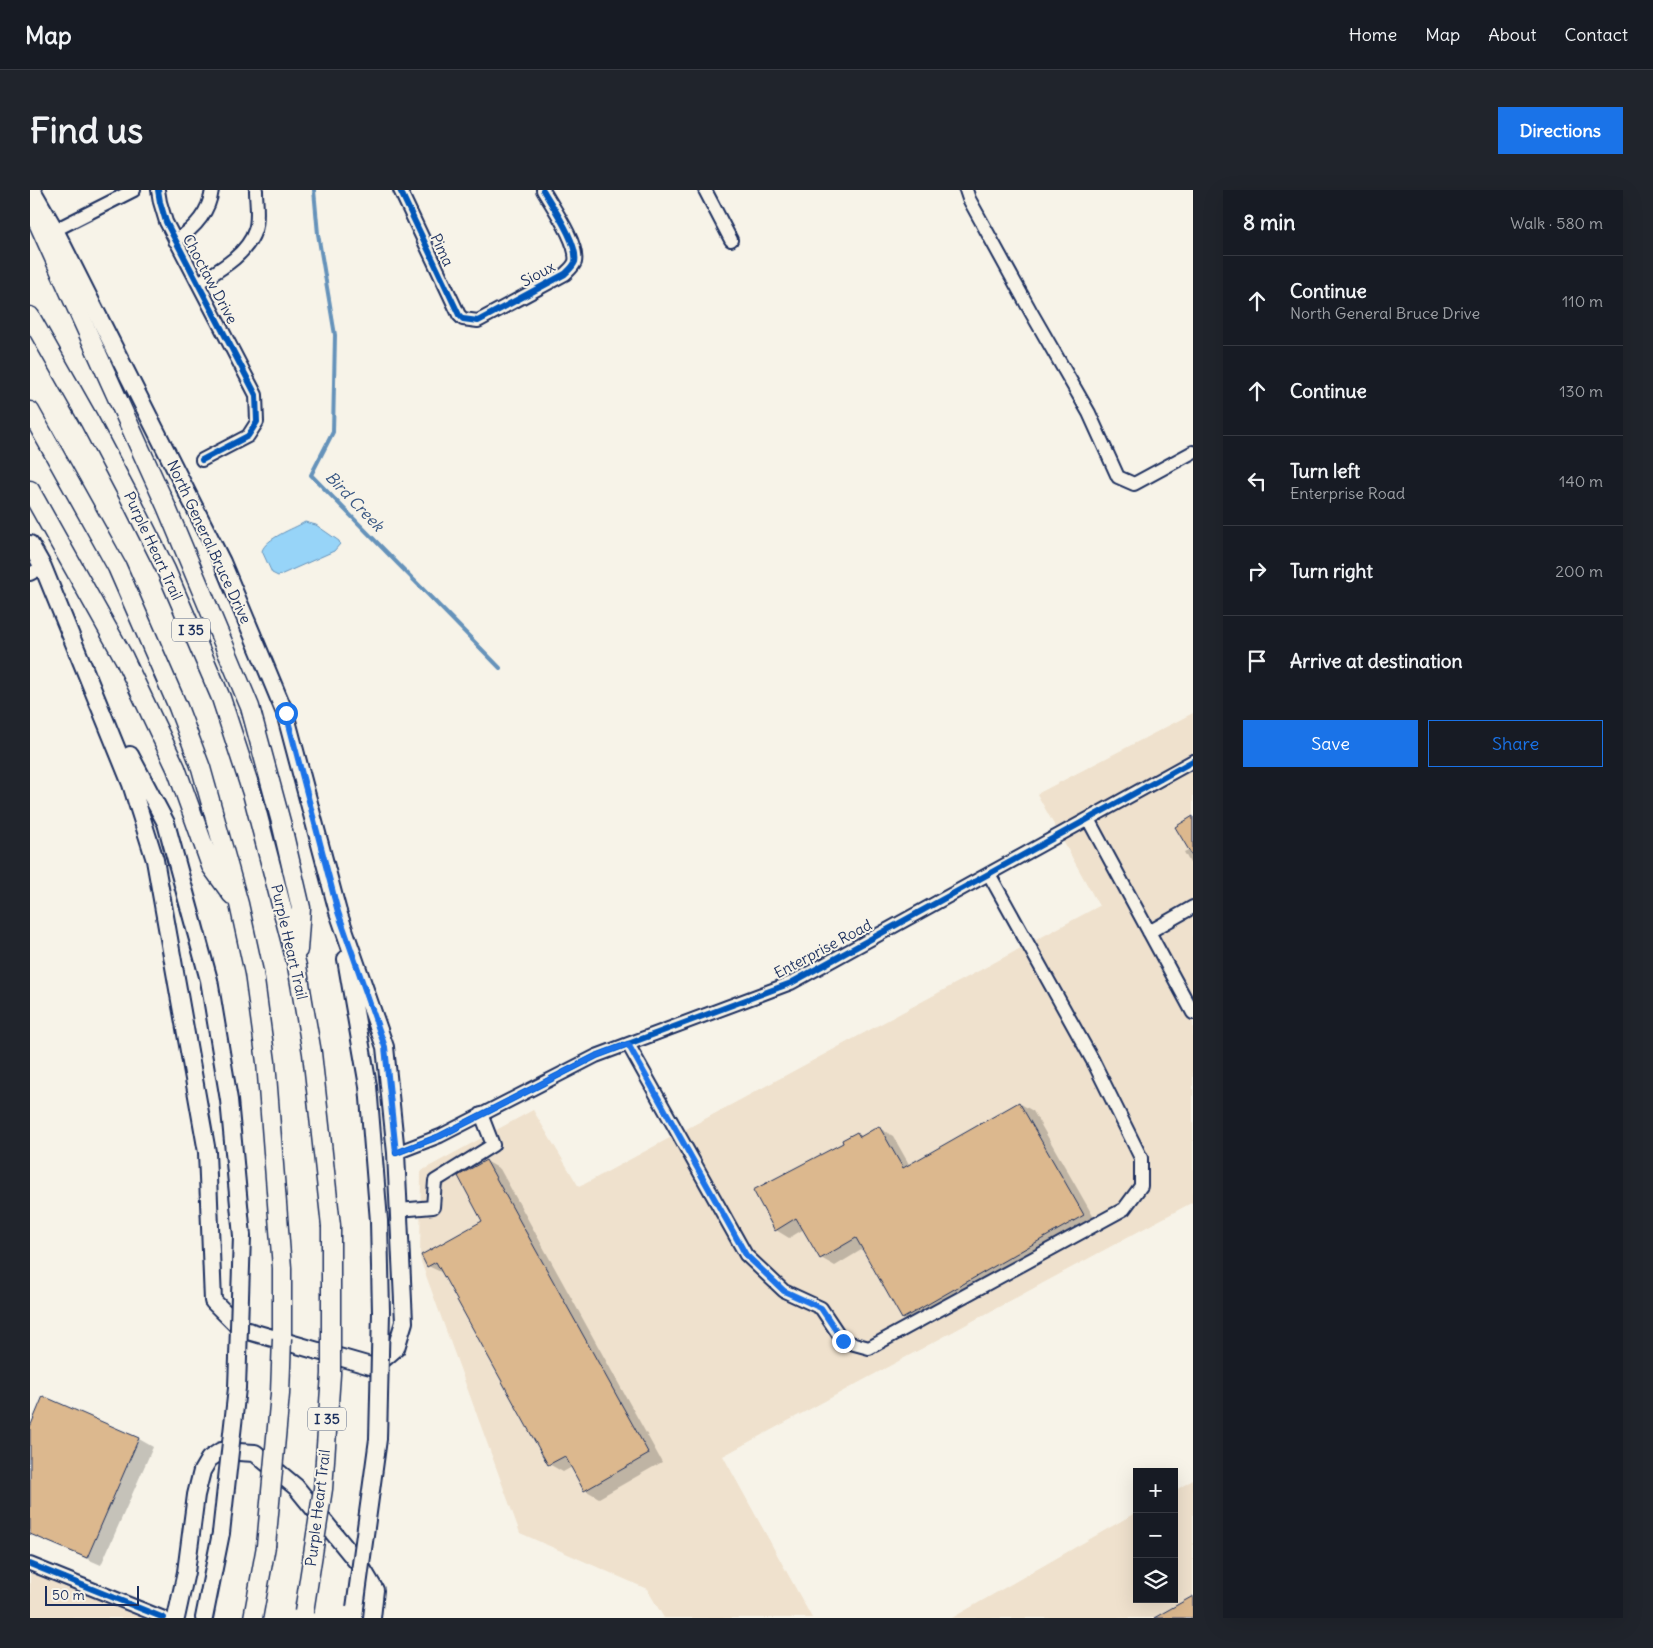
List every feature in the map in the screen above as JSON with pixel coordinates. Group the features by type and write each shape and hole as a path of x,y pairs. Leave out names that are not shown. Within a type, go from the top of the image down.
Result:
{"highway":[{"path":"30,205 166,506 250,707 281,822 301,908 297,966"},
{"name":"Purple Heart Trail","path":"30,316 90,422 130,498 166,570 221,698 252,793 297,966 312,1054 331,1226 331,1374 323,1489 303,1615"},
{"name":"I 35","path":"30,411 117,567 178,707 201,768 239,904 254,973 266,1062 282,1268 280,1394 266,1546 253,1616"},
{"path":"30,490 124,658 176,768 211,866 239,904"}],"main road":[{"name":"North General Bruce Drive","path":"32,190 55,230 222,562 286,713 338,912"},
{"path":"30,544 36,570 91,685 166,823 210,980 229,1100 242,1236 237,1388 221,1533 204,1618"},
{"path":"91,685 131,784 155,860 207,1152 213,1301 241,1329 374,1367 396,1348 404,1322 396,1153 385,1047 338,912"},
{"path":"338,912 368,1086 379,1221 381,1312 378,1439 354,1613"},
{"path":"176,1618 186,1572 196,1495 202,1471 209,1459 221,1451 255,1453 296,1487 362,1568 375,1590 372,1618"}],"street":[{"path":"55,230 134,190"},
{"name":"Choctaw Drive","path":"158,190 162,212 175,241 256,395 257,422 248,436 202,460"},
{"name":"Choctaw Drive","path":"175,241 192,229 202,218 212,190"},
{"path":"198,283 224,267 245,248 251,239 256,224 256,190"},
{"name":"Pima","path":"400,190 458,315 463,319"},
{"name":"Sioux","path":"463,319 478,321 565,274 573,267 575,252 571,240 543,190"},
{"path":"704,190 731,240"},
{"path":"966,190 969,199 1031,312 1089,413 1118,477 1134,484 1193,452"},
{"name":"Enterprise Road","path":"396,1153 440,1136 596,1056 791,983 1193,761"},
{"path":"1088,820 1193,1013"},
{"path":"628,1044 746,1255 784,1291 821,1308 843,1341 869,1348 1124,1209 1141,1186 1142,1158 1093,1060 989,874"},
{"path":"1149,932 1193,907"},
{"path":"399,1210 433,1207 435,1181 493,1145 481,1114"},
{"path":"30,1564 164,1618"}],"shaded area":[{"path":"1193,713 1193,1202 723,1456 812,1618 664,1618 647,1589 520,1533 420,1259 421,1171 533,1110 579,1187 1099,906 1037,794"},
{"path":"1193,1480 1193,1618 952,1618 1133,1514 1133,1603 1178,1603 1178,1489"},
{"path":"30,1573 166,1616 166,1618 30,1618"}],"water":[{"path":"305,522 316,525 339,541 340,544 334,551 278,576 272,573 262,551 265,546 274,538"}],"building":[{"path":"1193,816 1193,857 1175,827"},
{"path":"1019,1102 1084,1215 902,1319 856,1238 820,1259 796,1218 775,1231 753,1190 843,1143 842,1140 857,1132 860,1137 879,1126 903,1168"},
{"path":"486,1160 649,1454 584,1491 565,1456 548,1465 436,1262 427,1267 421,1255 482,1221 458,1176"},
{"path":"43,1396 139,1438 87,1558 30,1534 30,1427"},
{"path":"1193,1596 1193,1618 1154,1618"}],"waterway":[{"name":"Bird Creek","path":"314,190 318,234 335,335 333,432 311,475 500,668"}],"cycle path":[{"path":"158,190 166,222 256,395 257,422 248,436 202,460"},
{"path":"400,190 459,315 463,319 478,321 565,274 575,262 573,245 543,190"},
{"path":"396,1153 440,1136 596,1056 791,983 1193,761"},
{"path":"30,1564 164,1618"}],"route":[{"path":"286,713 338,912 385,1047 396,1153 440,1136 596,1056 628,1044 746,1255 784,1291 821,1308 843,1341"}]}
